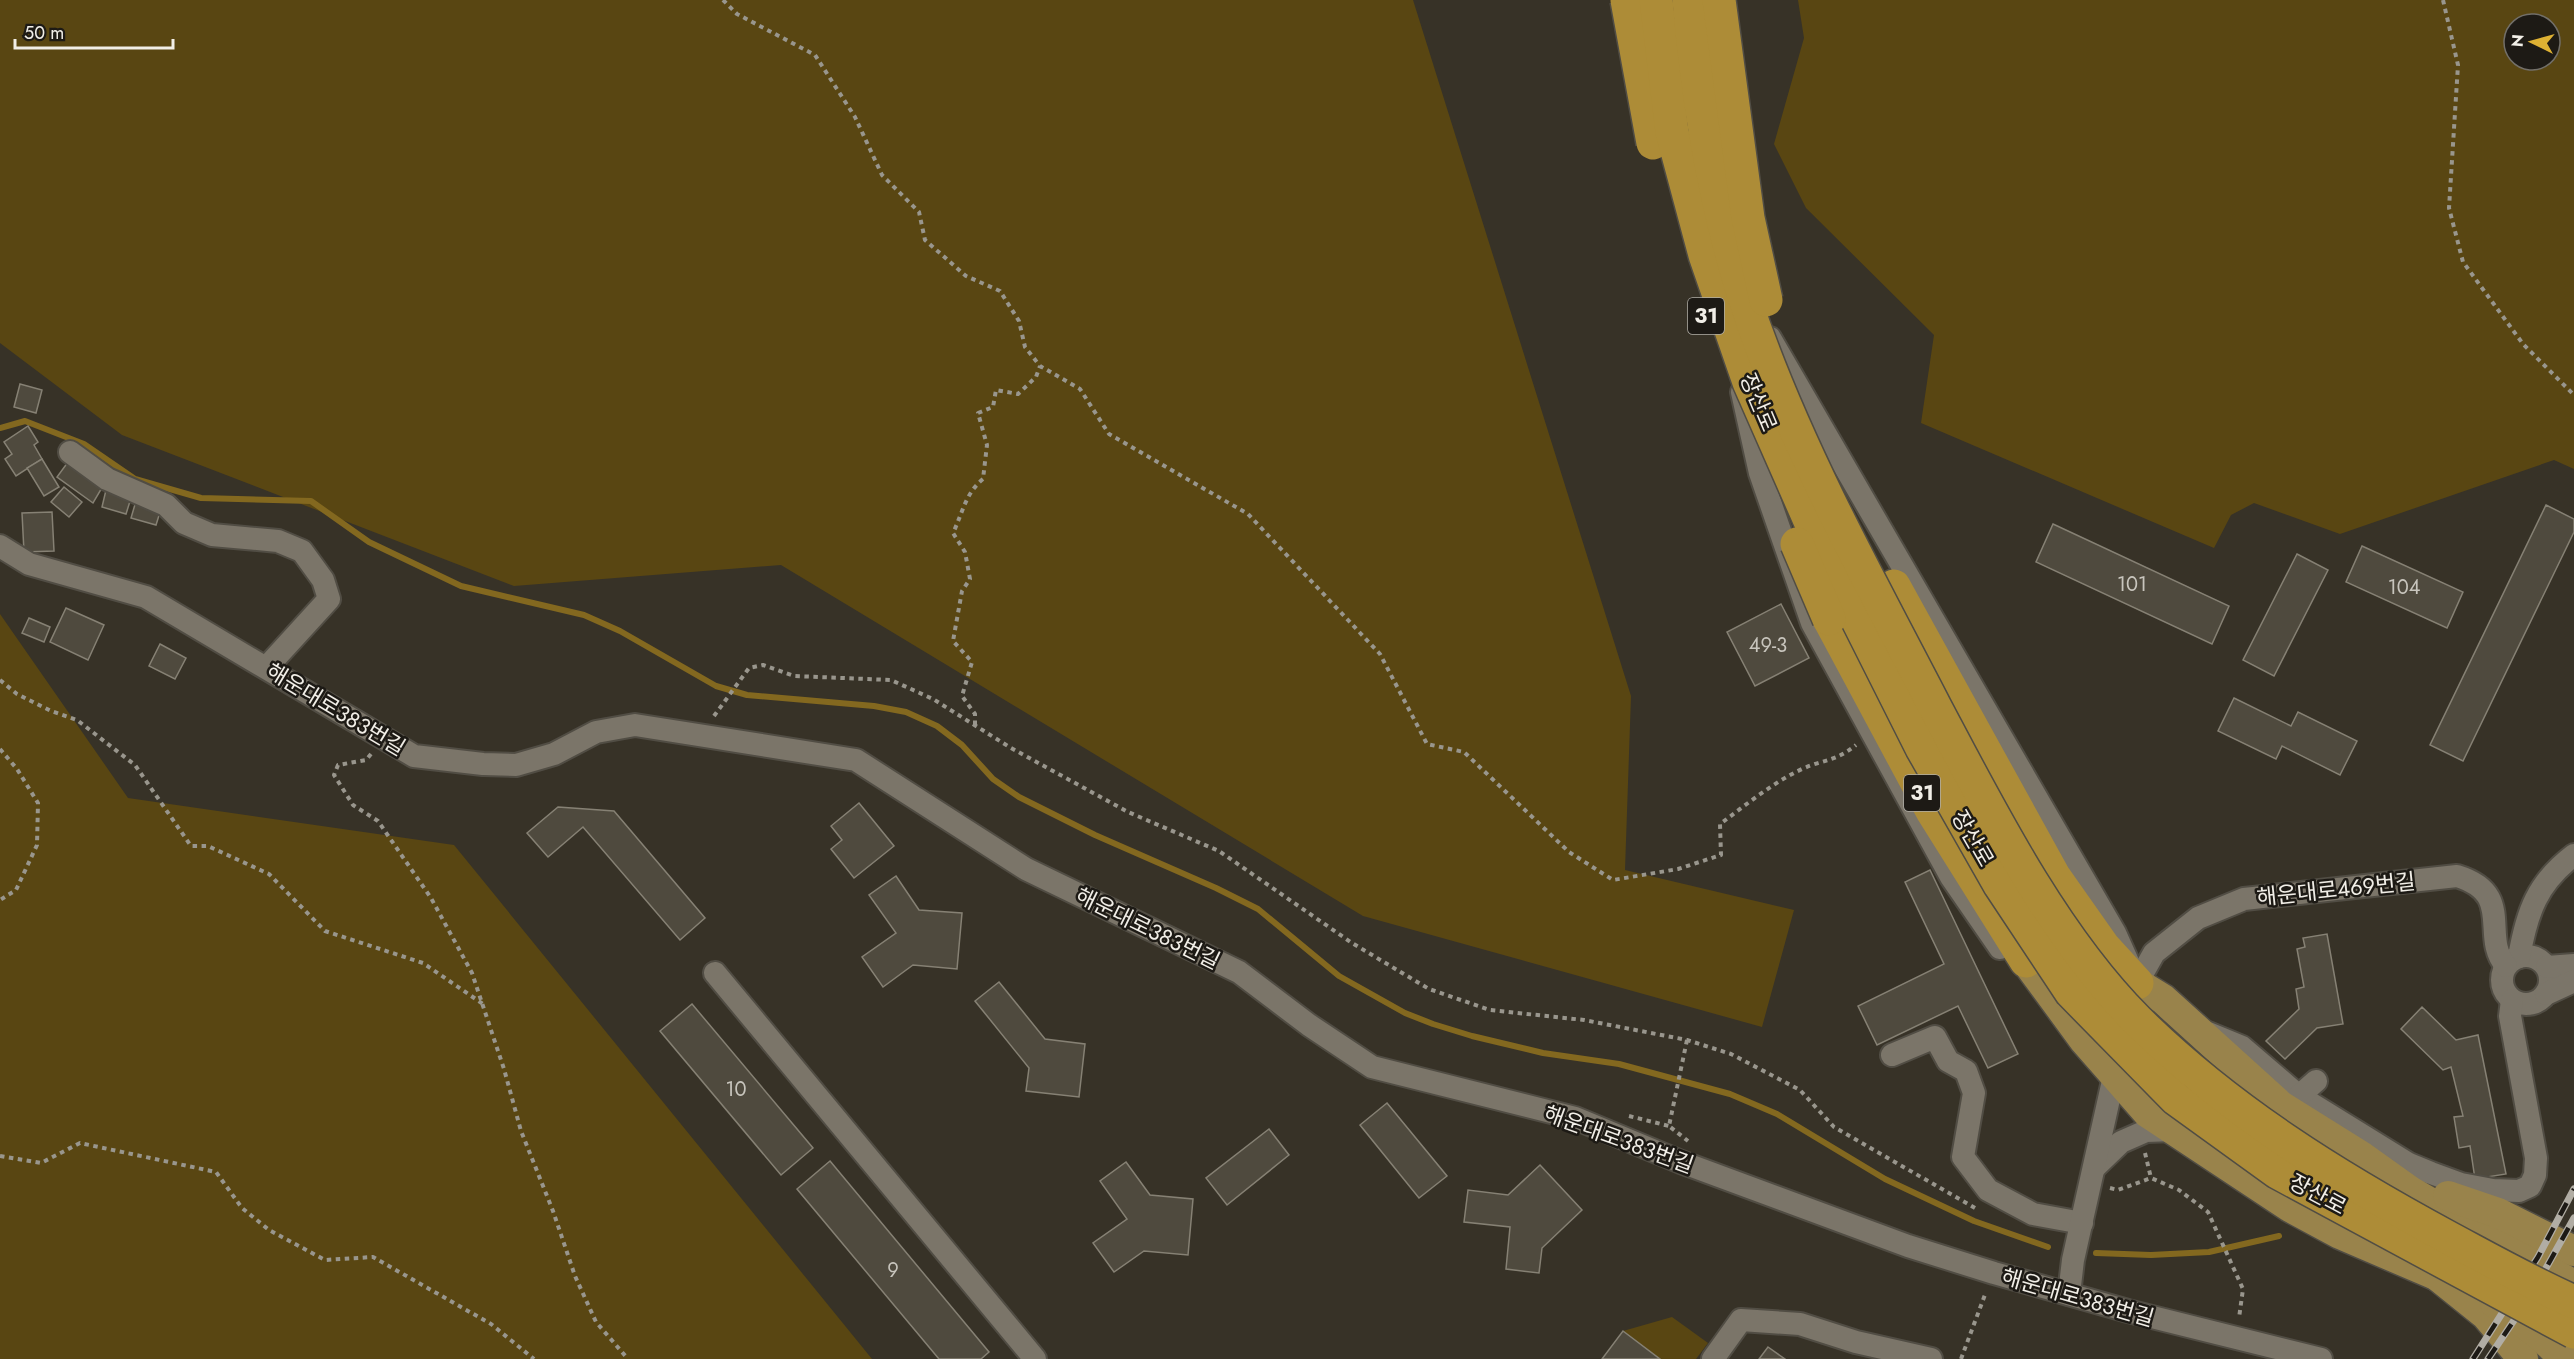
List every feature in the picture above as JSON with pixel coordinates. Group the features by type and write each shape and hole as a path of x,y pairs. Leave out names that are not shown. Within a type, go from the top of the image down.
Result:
{"highway":[{"name":"31","path":"1627,0 1657,164 1720,361 1829,619 1932,811 2026,961"},
{"name":"장산로","path":"1656,0 1672,132 1705,255 1749,382 1825,555 1922,748 2000,885 2070,992 2176,1099 2277,1172 2574,1332"},
{"name":"장산로","path":"1689,0 1709,156 1729,248 1760,344 1795,431 1973,779 2035,885 2083,957 2127,1008 2201,1079 2261,1125 2374,1197 2574,1302"},
{"path":"1719,0 1748,219 1768,311 1813,427 1894,585 2054,876 2104,947 2137,983"}],"main road":[{"name":"31","path":"2026,961 2084,1040 2148,1113 2290,1207 2330,1229 2491,1300 2537,1333 2565,1359"},
{"path":"2137,983 2163,999 2281,1106 2361,1156 2410,1191 2574,1285"},
{"path":"2361,1156 2450,1197 2498,1213 2574,1251"},
{"path":"2435,1274 2486,1315 2523,1359"}],"street":[{"path":"1642,0 1648,52 1667,164 1730,336 1760,472 1812,623 1951,877 2056,1026 2115,1074"},
{"path":"1708,0 1724,149 1762,324 1832,441 2115,933 2137,983"},
{"path":"1730,336 1762,324"},
{"path":"70,452 107,479 166,506 184,523 212,535 278,541 302,551 323,580 329,599 267,668"},
{"name":"해운대로383번길","path":"0,546 29,564 146,597 414,756 483,764 516,765 554,754 596,732 635,725 856,760 1026,869 1239,972 1309,1025 1372,1067 1575,1118 1681,1162 1908,1246 1994,1273 2235,1339 2321,1359"},
{"path":"2546,994 2550,985 2547,967 2534,957 2512,961 2528,913 2544,883 2558,867 2574,855"},
{"name":"해운대로469번길","path":"2068,1294 2115,1074 2123,1024 2137,983 2154,953 2198,918 2244,899 2457,876 2479,885 2487,894 2491,905 2499,958 2512,961 2502,981 2506,995 2512,1000 2510,1016 2536,1158 2535,1175 2530,1186 2519,1191 2493,1190 2461,1184 2409,1164 2307,1089 2242,1047 2196,1028"},
{"path":"2547,967 2574,965"},
{"path":"715,973 1035,1359"},
{"path":"2512,1000 2521,1004 2530,1004 2574,981"},
{"path":"1892,1055 1935,1037 1948,1061 1966,1071 1974,1093 1963,1157 1989,1190 2033,1214 2082,1223"},
{"path":"2093,1176 2121,1142 2146,1131 2174,1130"},
{"path":"1713,1359 1741,1320 1800,1324 1851,1350 1930,1359"}],"path":[{"path":"723,0 737,15 815,55 855,117 882,175 918,212 925,240 966,276 1000,291 1019,321 1025,347 1040,366 1080,389 1109,435 1248,514 1380,654 1427,744 1464,752 1569,852 1613,880 1678,869 1721,855 1720,824 1768,789 1802,769 1841,757 1871,733"},
{"path":"2443,0 2458,65 2449,208 2463,262 2523,344 2574,395"},
{"path":"975,725 975,714 962,696 972,662 953,641 962,591 970,579 965,552 953,533 970,490 983,479 987,445 978,413 993,407 996,390 1017,394 1036,377 1040,366"},
{"path":"708,724 749,668 763,665 794,676 891,680 933,699 1011,748 1128,812 1219,850 1352,943 1429,989 1490,1010 1584,1020 1687,1040 1731,1054 1800,1090 1834,1127 1959,1201 1980,1211"},
{"path":"0,680 26,698 51,711 76,720 135,765 191,846 208,846 269,874 325,931 423,963 483,1004"},
{"path":"384,738 366,760 338,765 334,775 353,805 378,821 431,898 472,973 521,1131 553,1211 575,1276 596,1322 628,1359"},
{"path":"0,749 38,802 38,813 37,845 16,890 0,900"},
{"path":"1674,1109 1687,1040"},
{"path":"0,1156 41,1163 80,1143 216,1172 242,1208 269,1230 325,1260 373,1257 491,1324 534,1359"},
{"path":"2093,1176 2118,1190 2151,1179 2179,1190 2208,1212 2243,1289 2235,1339"},
{"path":"1961,1359 1994,1273"}],"shaded area":[{"path":"0,0 1413,0 1631,696 1625,870 1794,910 1762,1027 1363,916 781,565 514,586 122,435 0,343"},
{"path":"1798,0 2574,0 2574,469 2554,460 2340,534 2254,503 2231,515 2214,548 1921,423 1934,335 1806,208 1774,144 1804,38"},
{"path":"0,614 128,798 454,845 872,1359 0,1359"},
{"path":"1672,1317 1708,1343 1696,1359 1660,1359 1623,1331"}],"building":[{"path":"20,384 42,390 36,413 14,407"},
{"path":"28,426 38,442 34,445 42,459 16,476 5,459 12,454 4,442"},
{"path":"42,459 59,487 44,496 27,468"},
{"path":"68,462 103,486 93,503 57,477"},
{"path":"64,487 82,502 69,517 51,502"},
{"path":"106,490 131,498 126,514 102,507"},
{"path":"136,501 161,509 156,525 131,518"},
{"path":"2546,505 2574,519 2574,532 2463,761 2430,745"},
{"path":"52,512 54,551 24,552 22,513"},
{"path":"2053,524 2229,606 2212,644 2036,562"},
{"path":"2362,546 2463,592 2447,628 2346,582"},
{"path":"2297,554 2328,570 2274,676 2243,660"},
{"path":"1781,604 1809,658 1755,686 1727,632"},
{"path":"66,608 104,625 88,660 50,642"},
{"path":"29,618 50,627 44,642 22,633"},
{"path":"160,644 186,658 175,679 149,666"},
{"path":"2234,698 2291,726 2298,712 2357,741 2340,775 2282,746 2276,759 2218,731"},
{"path":"859,803 894,846 854,878 831,849 842,840 831,826"},
{"path":"558,807 614,811 705,918 680,940 583,827 548,857 527,833"},
{"path":"1930,870 2018,1054 1988,1068 1958,1006 1877,1045 1858,1006 1944,964 1905,882"},
{"path":"896,876 919,910 962,913 957,969 913,965 883,987 862,957 896,933 869,895"},
{"path":"2327,934 2343,1024 2317,1028 2285,1059 2266,1041 2299,1009 2296,989 2304,987 2297,949 2305,947 2303,938"},
{"path":"999,982 1045,1039 1085,1044 1079,1097 1026,1091 1029,1068 975,1001"},
{"path":"692,1004 813,1148 781,1175 660,1031"},
{"path":"2422,1007 2456,1040 2478,1035 2506,1174 2475,1179 2470,1146 2459,1148 2454,1117 2463,1116 2451,1067 2443,1070 2401,1029"},
{"path":"1387,1103 1447,1176 1419,1198 1360,1125"},
{"path":"1269,1129 1289,1155 1227,1205 1206,1178"},
{"path":"830,1161 989,1352 981,1359 939,1359 797,1189"},
{"path":"1126,1162 1150,1195 1193,1199 1188,1255 1144,1251 1114,1272 1093,1243 1127,1219 1100,1181"},
{"path":"1540,1165 1582,1210 1542,1248 1539,1273 1506,1269 1510,1227 1464,1222 1468,1190 1508,1195"},
{"path":"1623,1331 1660,1359 1602,1359"},
{"path":"1768,1347 1785,1359 1759,1359"}],"waterway":[{"path":"0,428 25,421 84,444 135,479 201,498 311,501 369,542 461,586 584,615 620,631 716,686 747,695 874,706 906,712 937,726 962,745 993,779 1019,797 1095,835 1258,909 1339,976 1405,1013 1472,1036 1543,1053 1619,1064 1730,1094 1777,1114 1885,1179 1974,1221 2048,1247"},
{"path":"2096,1253 2151,1255 2209,1252 2279,1236"}],"railway":[{"path":"2473,1359 2538,1257 2574,1189"},
{"path":"2488,1359 2531,1295 2574,1218"}]}
